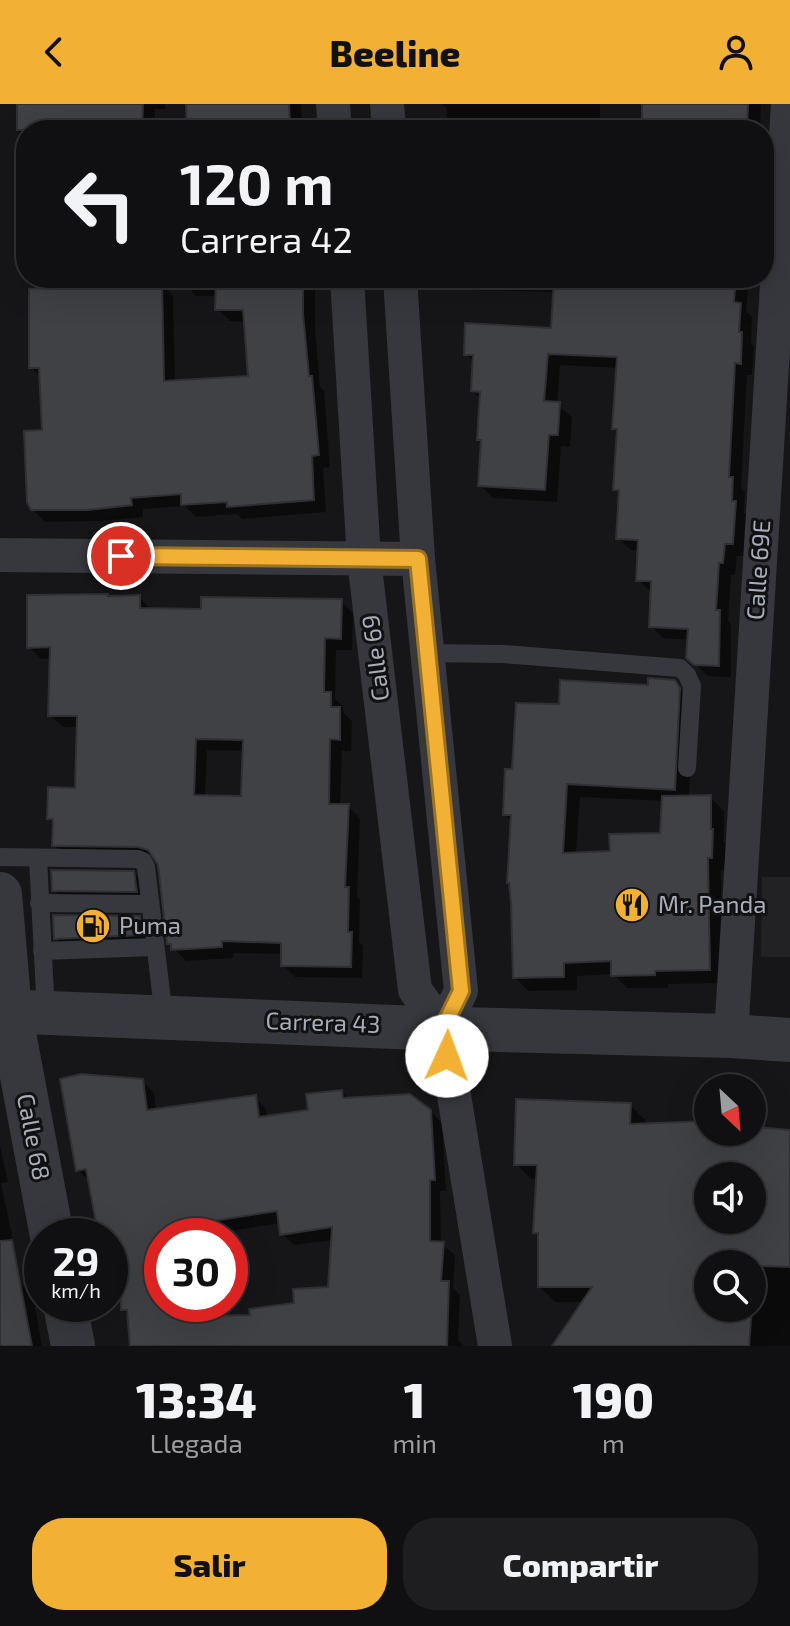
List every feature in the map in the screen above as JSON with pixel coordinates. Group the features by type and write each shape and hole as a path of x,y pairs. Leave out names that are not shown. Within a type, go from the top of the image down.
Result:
{"street":[{"name":"Calle 69E","path":"731,1036 788,104"},
{"name":"Calle 69","path":"348,288 364,559 415,990 443,1028 495,1346"},
{"name":"Calle 69","path":"401,288 426,653 461,991 443,1028"},
{"path":"0,555 418,559"},
{"name":"Calle 68","path":"20,899 18,1012 49,1218"},
{"name":"Carrera 43","path":"18,1012 790,1040"},
{"path":"68,1322 73,1346"}],"lane":[{"path":"426,653 503,654 680,668 692,686 687,768"},
{"path":"0,857 143,861 164,1017"},
{"path":"18,1012 42,951 20,899 38,858"},
{"path":"20,899 150,904"},
{"path":"42,951 155,947"}],"shaded area":[{"path":"762,877 790,877 790,957 761,957"}],"building":[{"path":"17,104 143,104 142,120 17,120"},
{"path":"186,104 289,104 290,120 187,120"},
{"path":"642,104 748,104 747,120 642,120"},
{"path":"162,288 164,381 248,376 243,310 215,310 216,288 303,288 303,314 319,455 312,456 314,500 227,507 227,502 181,505 181,494 131,498 132,505 88,510 31,510 27,502 24,431 42,430 39,368 29,368 29,289"},
{"path":"553,288 735,288 734,302 741,303 741,364 735,363 729,477 733,477 732,501 736,501 733,544 725,544 723,563 719,563 716,610 720,610 719,666 694,665 686,658 688,629 649,627 651,581 636,581 638,540 616,539 619,490 613,490 617,429 612,429 617,357 548,354 544,401 560,402 558,435 549,435 545,490 478,486 480,392 471,391 473,355 464,355 465,323 551,328"},
{"path":"27,595 140,595 140,608 201,609 201,597 342,599 341,639 325,638 324,692 331,692 331,707 340,707 340,740 330,739 329,804 349,804 345,887 349,887 351,967 281,966 281,943 222,941 222,947 171,950 171,944 167,944 158,865 148,850 138,847 52,846 53,819 47,819 48,787 75,788 77,716 48,716 50,647 27,648","holes":["196,739 243,740 241,796 194,795"]},
{"path":"648,678 675,680 680,688 675,790 567,784 563,853 610,851 609,834 660,833 662,796 711,795 712,858 708,858 710,970 611,976 611,961 564,963 564,977 513,978 511,903 507,883 511,815 503,815 505,769 512,769 516,703 559,704 560,680 648,685"},
{"path":"51,870 134,871 137,892 52,891"},
{"path":"53,915 140,916 142,935 54,939"},
{"path":"81,1074 143,1079 147,1110 256,1095 259,1117 308,1110 306,1094 342,1090 343,1098 410,1094 431,1110 435,1180 430,1180 430,1241 444,1242 441,1281 449,1281 447,1346 130,1346 128,1218 95,1218 86,1169 76,1171 60,1079"},
{"path":"516,1099 631,1103 630,1124 694,1122 694,1146 766,1146 766,1128 790,1130 790,1267 766,1266 766,1250 694,1250 694,1322 751,1322 749,1346 552,1346 592,1287 538,1287 538,1233 533,1233 537,1165 514,1165"},
{"path":"12,1240 24,1304 24,1322 27,1322 32,1346 0,1346 0,1241"}],"place":[{"name":"Mr. Panda","path":"632,905"},
{"name":"Puma","path":"93,926"}],"route":[{"path":"121,556 418,559 461,991 443,1028 447,1056"}]}
